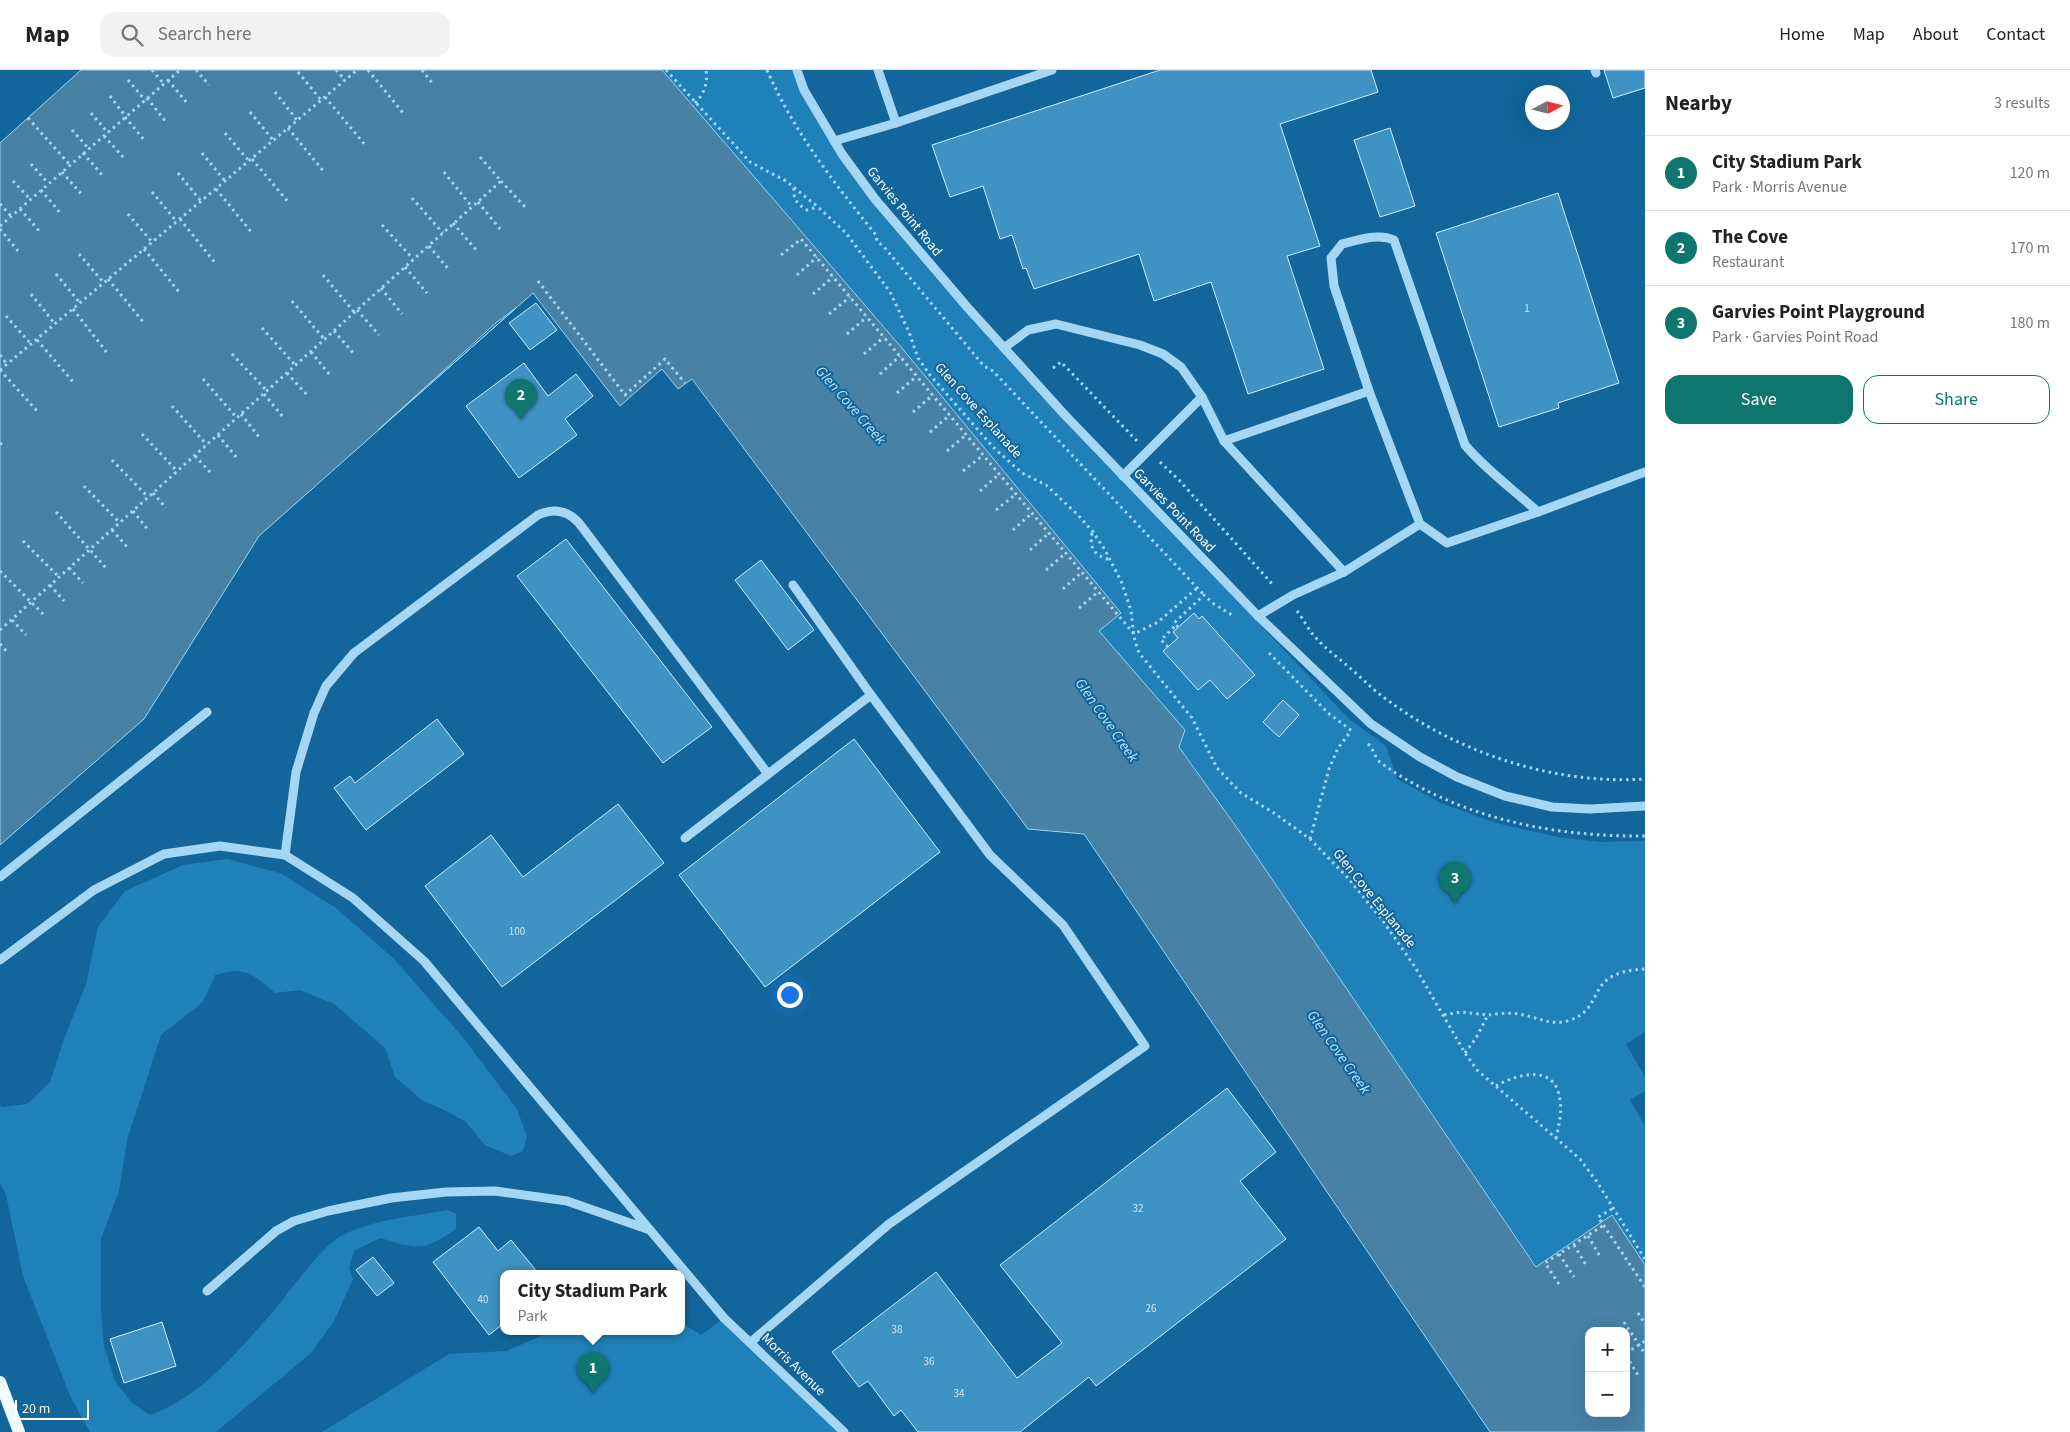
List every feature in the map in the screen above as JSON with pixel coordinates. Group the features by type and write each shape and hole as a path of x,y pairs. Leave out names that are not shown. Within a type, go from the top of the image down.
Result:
{"main road":[{"path":"0,1382 19,1432"}],"street":[{"name":"Garvies Point Road","path":"796,70 804,90 834,141 875,199 1004,348 1123,476 1258,616 1371,724 1420,757 1457,777 1504,796 1552,807 1590,809 1645,806"},
{"path":"878,70 896,123"},
{"path":"834,141 896,123 1052,70"},
{"path":"1538,512 1513,488 1478,460 1465,445 1394,240 1385,237 1363,239 1342,244 1332,258 1334,286 1369,391 1420,524 1447,543 1538,512 1645,472"},
{"path":"1004,348 1028,330 1056,324 1140,345 1163,354 1181,367 1202,397 1224,442 1344,572"},
{"path":"1224,442 1369,391"},
{"path":"1123,476 1202,397"},
{"path":"0,960 94,890 164,854 220,846 285,855 296,772 314,713 326,686 354,653 538,515 549,511 555,510 568,514 580,522 768,774"},
{"path":"1258,616 1286,599 1344,572 1420,524"},
{"path":"751,1342 889,1224 1145,1046 1063,925 990,855 871,695 793,585"},
{"path":"685,838 871,695"},
{"path":"0,877 207,712"},
{"name":"Morris Avenue","path":"285,855 353,898 424,961 684,1270"},
{"path":"206,1291 276,1231 294,1221 328,1211 391,1198 446,1192 495,1191 567,1201 650,1230"},
{"name":"Morris Avenue","path":"685,1272 724,1318 844,1432"}],"path":[{"path":"152,70 164,84"},
{"path":"18,251 0,227 180,70"},
{"path":"196,70 208,85"},
{"path":"336,70 345,80"},
{"path":"39,413 0,370 357,70"},
{"path":"368,70 404,114"},
{"path":"422,70 433,84"},
{"name":"Glen Cove Esplanade","path":"666,70 750,162 794,187 846,233 890,292 909,332 918,358 930,375 993,446 1022,473 1046,486 1078,515 1093,532 1111,560 1127,596 1139,653 1192,718 1211,757 1225,778 1241,793 1280,817 1310,839 1347,877 1415,967 1465,1053 1478,1070 1580,1159 1590,1171 1645,1259"},
{"path":"695,103 707,82 706,70"},
{"path":"298,72 321,100"},
{"path":"128,80 166,122"},
{"path":"168,80 187,103"},
{"path":"274,92 297,120"},
{"path":"110,96 145,140"},
{"path":"325,97 366,146"},
{"path":"250,112 273,140"},
{"path":"91,113 108,133"},
{"path":"28,118 70,165"},
{"path":"288,128 325,172"},
{"path":"72,130 89,149"},
{"path":"225,132 289,203"},
{"path":"104,136 125,159"},
{"path":"202,152 225,181"},
{"path":"83,153 103,176"},
{"path":"480,157 525,206"},
{"path":"31,164 48,184"},
{"path":"62,172 83,196"},
{"path":"444,172 472,207"},
{"path":"178,173 201,201"},
{"path":"13,181 30,200"},
{"path":"0,629 501,181"},
{"path":"794,187 793,196 800,206 807,210 818,207"},
{"path":"216,189 253,234"},
{"path":"41,190 61,214"},
{"path":"152,192 176,222"},
{"path":"412,198 443,233"},
{"path":"478,202 500,229"},
{"path":"0,204 11,216"},
{"path":"20,208 40,232"},
{"path":"128,214 152,242"},
{"path":"180,219 216,264"},
{"path":"453,223 476,250"},
{"path":"382,225 413,260"},
{"path":"781,255 801,239 1134,634 1158,622 1197,588"},
{"path":"429,246 450,271"},
{"path":"144,249 180,293"},
{"path":"79,254 104,283"},
{"path":"797,274 817,258"},
{"path":"405,267 427,293"},
{"path":"56,274 80,303"},
{"path":"323,276 378,335"},
{"path":"813,294 833,277"},
{"path":"108,279 145,324"},
{"path":"538,281 625,395 665,359 685,383"},
{"path":"381,288 402,314"},
{"path":"31,294 55,324"},
{"path":"829,314 850,297"},
{"path":"292,301 324,339"},
{"path":"72,309 108,354"},
{"path":"6,316 31,344"},
{"path":"846,334 867,317"},
{"path":"262,328 295,365"},
{"path":"334,331 355,355"},
{"path":"864,354 884,337"},
{"path":"36,340 74,383"},
{"path":"310,352 330,376"},
{"path":"232,354 265,392 283,417"},
{"path":"0,355 8,364"},
{"path":"880,374 900,356"},
{"path":"1053,368 1061,362 1179,480 1299,612 1317,639 1385,699 1458,742 1491,756 1541,771 1597,779 1645,779"},
{"path":"287,373 308,396"},
{"path":"897,393 917,376"},
{"path":"203,379 237,418"},
{"path":"914,412 933,395"},
{"path":"172,406 207,445"},
{"path":"241,414 260,437"},
{"path":"930,432 950,415"},
{"path":"142,434 177,471"},
{"path":"218,435 237,458"},
{"path":"947,451 966,435"},
{"path":"963,471 983,455"},
{"path":"195,456 212,473"},
{"path":"112,460 148,497"},
{"path":"980,490 999,474"},
{"path":"84,486 120,523"},
{"path":"153,493 166,508"},
{"path":"996,510 1016,494"},
{"path":"133,511 149,530"},
{"path":"56,512 106,568"},
{"path":"1013,530 1032,513"},
{"path":"112,530 128,549"},
{"path":"1093,532 1091,540 1094,552 1099,557 1111,560"},
{"path":"1030,550 1049,533"},
{"path":"23,541 59,577"},
{"path":"1046,570 1066,553"},
{"path":"70,568 83,584"},
{"path":"0,571 46,617"},
{"path":"1064,589 1082,572"},
{"path":"50,585 64,601"},
{"path":"1079,608 1098,592"},
{"path":"12,620 26,635"},
{"path":"1168,647 1162,640 1176,625"},
{"path":"0,644 8,653"},
{"path":"1310,839 1329,769 1338,748 1350,731"},
{"path":"1443,1016 1461,1012 1488,1015 1517,1013 1548,1022 1567,1022 1579,1017 1592,1004 1607,980 1618,974 1645,969"},
{"path":"1465,1053 1476,1038 1488,1015"},
{"path":"1496,1086 1511,1078 1529,1073 1543,1076 1555,1084 1560,1098 1561,1118 1556,1138"},
{"path":"1612,1209 1598,1217 1645,1288"},
{"path":"1559,1284 1545,1263 1604,1226"},
{"path":"1588,1236 1601,1258"},
{"path":"1574,1245 1587,1267"},
{"path":"1560,1254 1574,1277"},
{"path":"1638,1313 1645,1324"},
{"path":"1624,1322 1645,1354"},
{"path":"1630,1352 1645,1341"},
{"path":"1630,1362 1638,1375"}],"shaded area":[{"path":"662,70 799,70 838,145 877,198 1031,381 1349,719 1386,746 1397,779 1441,803 1496,823 1558,837 1600,842 1645,841 1645,1032 1626,1044 1645,1077 1645,1091 1630,1100 1645,1126 1645,1265 1612,1215 1537,1267 1242,835 1179,746 1185,730 1099,631 1121,613 901,347"},
{"path":"227,859 280,873 336,908 394,959 461,1035 517,1109 527,1137 523,1151 511,1156 485,1145 465,1121 423,1101 395,1077 385,1048 334,1004 300,990 275,993 254,976 241,971 215,975 203,1002 161,1035 127,1140 119,1191 101,1239 101,1309 104,1346 115,1381 132,1403 150,1415 195,1391 232,1357 280,1304 320,1254 334,1240 341,1236 380,1222 447,1210 456,1214 456,1229 427,1245 412,1246 380,1238 354,1251 349,1268 353,1279 334,1321 311,1353 216,1432 90,1432 71,1398 23,1276 6,1195 0,1183 0,1105 2,1107 27,1104 50,1082 64,1039 86,984 98,927 125,891 183,865"},
{"path":"722,1320 844,1432 322,1432 449,1354 507,1351 542,1335 685,1335 685,1325 701,1335"}],"water":[{"name":"Glen Cove Creek","path":"81,70 662,70 901,347 1121,613 1099,631 1185,730 1179,747 1242,835 1536,1267 1612,1215 1645,1265 1645,1432 1490,1432 1084,834 1028,829 692,379 678,389 662,369 620,406 533,293 259,536 144,719 0,845 0,143","holes":["516,308 378,430 497,322"]}],"building":[{"path":"1160,70 1371,70 1378,92 1280,124 1320,246 1287,256 1324,369 1248,394 1211,282 1154,301 1139,254 1034,289 1026,268 1023,269 1012,235 1000,239 983,186 950,197 932,145"},
{"path":"1604,70 1645,70 1645,88 1613,98"},
{"path":"1390,128 1415,206 1380,217 1354,140"},
{"path":"1558,193 1619,383 1558,403 1559,408 1499,427 1436,233"},
{"path":"536,303 557,330 530,350 509,323"},
{"path":"524,363 548,396 576,374 593,396 565,419 577,435 519,478 466,406"},
{"path":"566,539 712,727 663,763 517,576"},
{"path":"761,560 814,630 788,650 735,580"},
{"path":"1194,613 1199,619 1202,616 1255,675 1227,699 1210,680 1198,690 1163,651 1178,638 1173,632"},
{"path":"1283,700 1299,715 1279,737 1263,722"},
{"path":"437,719 464,754 366,830 334,788 350,776 355,783"},
{"path":"854,739 940,852 765,987 679,875"},
{"path":"618,804 664,863 502,987 425,886 491,835 523,877"},
{"path":"1227,1088 1276,1152 1240,1181 1286,1239 1096,1386 1089,1377 1020,1432 918,1432 901,1410 894,1416 868,1381 859,1387 832,1352 936,1272 1017,1378 1062,1343 1000,1265"},
{"path":"479,1227 498,1251 511,1240 536,1270 500,1270 500,1326 489,1335 433,1262"},
{"path":"373,1257 394,1283 377,1296 356,1270"},
{"path":"162,1322 176,1366 124,1383 110,1339"}],"place":[{"name":"The Cove","path":"521,420"},
{"name":"Garvies Point Playground","path":"1455,903"},
{"name":"City Stadium Park","path":"593,1393"}]}
